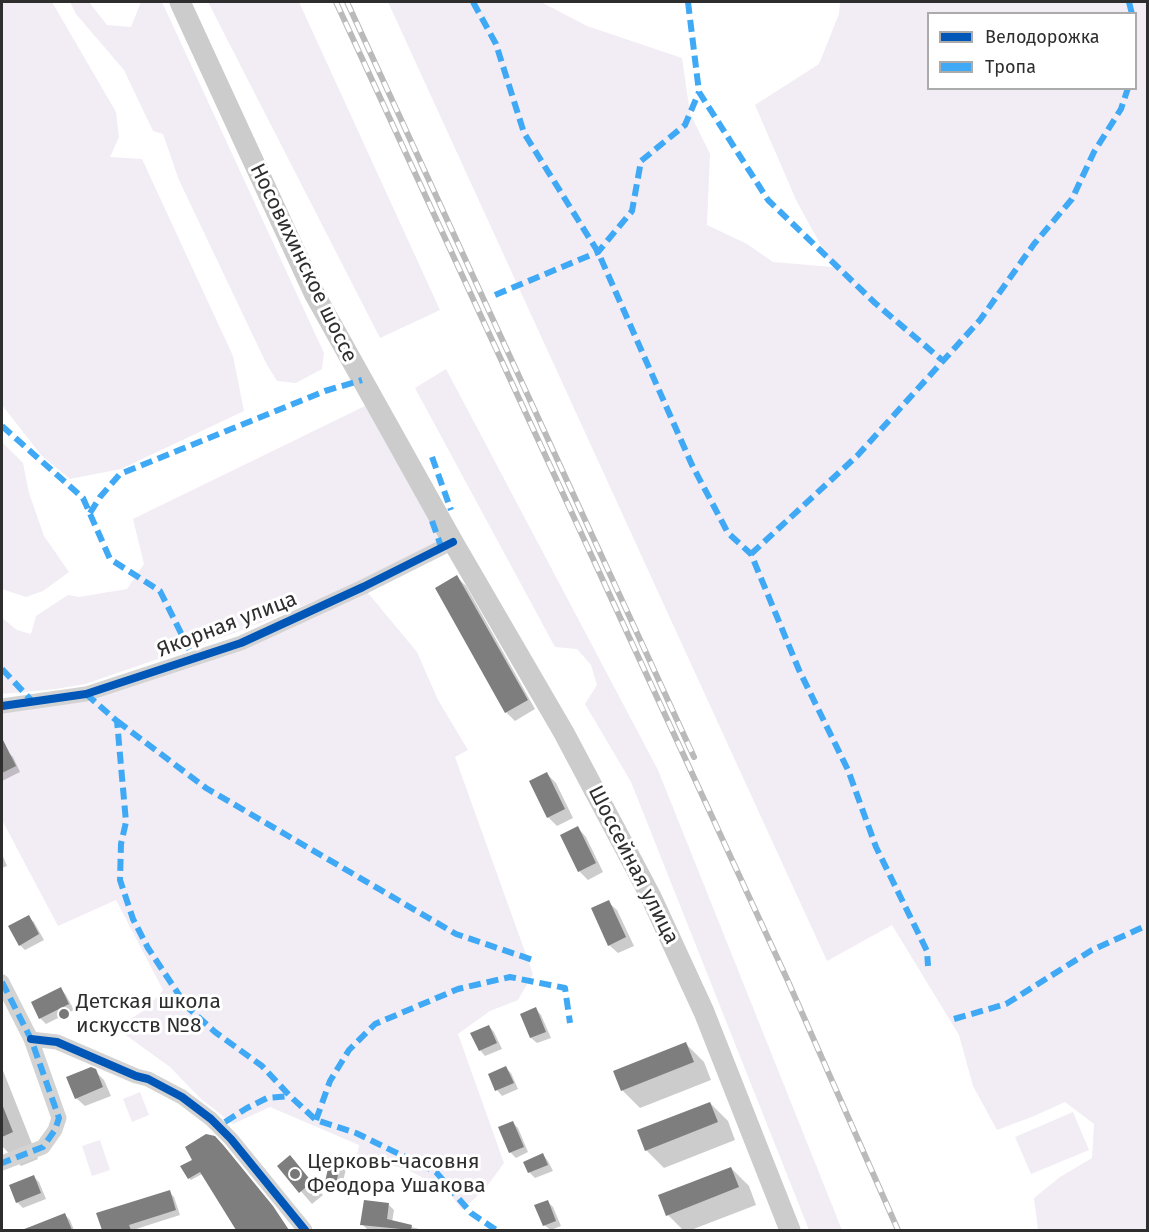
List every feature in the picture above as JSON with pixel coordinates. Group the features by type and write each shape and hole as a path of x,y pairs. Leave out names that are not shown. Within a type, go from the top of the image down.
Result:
{"main road":[{"name":"Носовихинское шоссе","path":"180,2 315,295 440,516"},
{"name":"Шоссейная улица","path":"440,516 564,733 651,897 704,1012 790,1230"}],"street":[{"name":"Якорная улица","path":"2,706 86,694 241,643 363,587 453,542"},
{"path":"2,982 31,1039 59,1118 55,1130 43,1147 2,1163"},
{"path":"31,1039 57,1042 148,1079 182,1097 211,1119 231,1139 305,1230"}],"shaded area":[{"path":"2,2 52,2 116,112 119,137 110,157 142,159 233,356 244,411 121,469 70,479 41,455 2,405"},
{"path":"70,2 89,2 107,25 131,27 141,2 162,2 324,353 322,369 296,383 277,381 266,363 179,180 163,134 153,131 124,70 76,14"},
{"path":"208,2 299,2 440,310 380,338"},
{"path":"388,2 541,2 587,26 682,58 690,113 710,154 707,225 747,244 773,262 833,267 797,202 755,105 819,64 839,14 840,2 1147,2 1147,1230 1038,1230 1034,1198 1060,1177 1092,1158 1094,1124 1065,1102 997,1130 973,1086 959,1035 892,925 827,961"},
{"path":"446,369 658,770 842,1230 809,1230 631,782 585,704 597,685 591,665 577,649 555,647 415,388"},
{"path":"365,406 441,540 365,581 234,633 85,684 2,694 2,618 17,630 31,634 36,616 68,595 79,597 127,589 144,564 133,519"},
{"path":"2,442 23,463 29,493 44,536 69,572 43,591 26,597 2,589"},
{"path":"363,587 417,652 438,700 468,750 455,757 533,974 518,1000 490,1011 458,1034 504,1163 485,1189 462,1210 447,1190 408,1170 357,1155 359,1145 270,1107 233,1124 200,1098 170,1067 116,1028 146,1009 163,990 116,900 58,926 2,820 2,706 33,702 194,659"},
{"path":"140,1092 149,1115 132,1122 123,1099"},
{"path":"1073,1112 1089,1150 1031,1174 1015,1137"},
{"path":"100,1140 110,1170 92,1176 82,1146"}],"building":[{"path":"457,575 528,700 505,713 435,588"},
{"path":"2,738 16,766 2,773"},
{"path":"547,772 565,809 547,818 529,781"},
{"path":"578,826 596,863 578,872 560,835"},
{"path":"609,900 626,937 608,946 591,908"},
{"path":"29,915 39,934 19,946 8,926"},
{"path":"61,987 69,1004 39,1019 31,1002"},
{"path":"536,1007 546,1032 530,1038 520,1014"},
{"path":"489,1025 497,1043 479,1051 470,1033"},
{"path":"686,1042 694,1062 621,1091 613,1071"},
{"path":"506,1066 514,1083 495,1091 488,1074"},
{"path":"91,1067 96,1069 103,1087 75,1099 66,1077"},
{"path":"710,1102 718,1122 645,1151 637,1130"},
{"path":"2,1104 13,1132 2,1137"},
{"path":"513,1121 524,1147 509,1153 498,1127"},
{"path":"206,1134 215,1136 224,1146 273,1206 289,1230 236,1230 200,1172 188,1179 180,1166 192,1160 185,1147"},
{"path":"543,1153 548,1165 528,1173 523,1162"},
{"name":"Церковь-часовня Феодора Ушакова","path":"290,1155 312,1182 299,1193 277,1166"},
{"path":"330,1160 341,1162 335,1188 324,1186"},
{"path":"731,1167 739,1187 666,1216 658,1195"},
{"path":"34,1175 41,1193 16,1203 9,1185"},
{"path":"170,1190 176,1210 129,1225 131,1230 102,1230 96,1213"},
{"path":"364,1200 389,1203 387,1219 412,1225 411,1230 360,1225"},
{"path":"548,1200 556,1221 543,1226 534,1205"},
{"path":"65,1213 72,1230 22,1230"}],"railway":[{"path":"336,2 787,979 898,1230"},
{"path":"347,2 694,757"}],"marked path":[{"path":"473,2 496,44 524,133 598,252 692,465 728,533 751,554 799,670 848,770 876,847 927,951 928,966"},
{"path":"688,2 699,92 768,200 875,303 942,360"},
{"path":"1129,2 1132,12"},
{"path":"751,554 857,456 980,320 1034,244 1072,199 1094,152 1121,109 1127,90"},
{"path":"495,295 598,252 632,211 641,161 685,125 699,92"},
{"path":"90,513 100,497 120,474 325,391 362,380"},
{"path":"2,426 83,498 110,559 160,591 194,659"},
{"path":"432,457 451,510"},
{"path":"432,521 442,549"},
{"path":"2,669 33,702"},
{"path":"86,694 117,721 126,822 121,844 120,880 133,919 148,948 187,1007 215,1032 262,1066 316,1120 356,1133 436,1172 471,1213 496,1230"},
{"path":"117,721 206,788 456,934 533,960"},
{"path":"954,1019 1006,1004 1092,950 1148,925"},
{"path":"316,1120 330,1081 349,1050 375,1024 458,989 510,977 565,988 570,1023"},
{"path":"2,982 31,1039 59,1118 55,1130 43,1147 2,1163"},
{"path":"225,1122 267,1098 290,1096"}],"cycle path":[{"path":"2,706 86,694 241,643 363,587 453,542"},
{"path":"31,1039 57,1042 148,1079 182,1097 211,1119 231,1139 305,1230"}],"place":[{"name":"Детская школа искусств №8","path":"64,1014"},
{"name":"Церковь-часовня Феодора Ушакова","path":"295,1174"}]}
